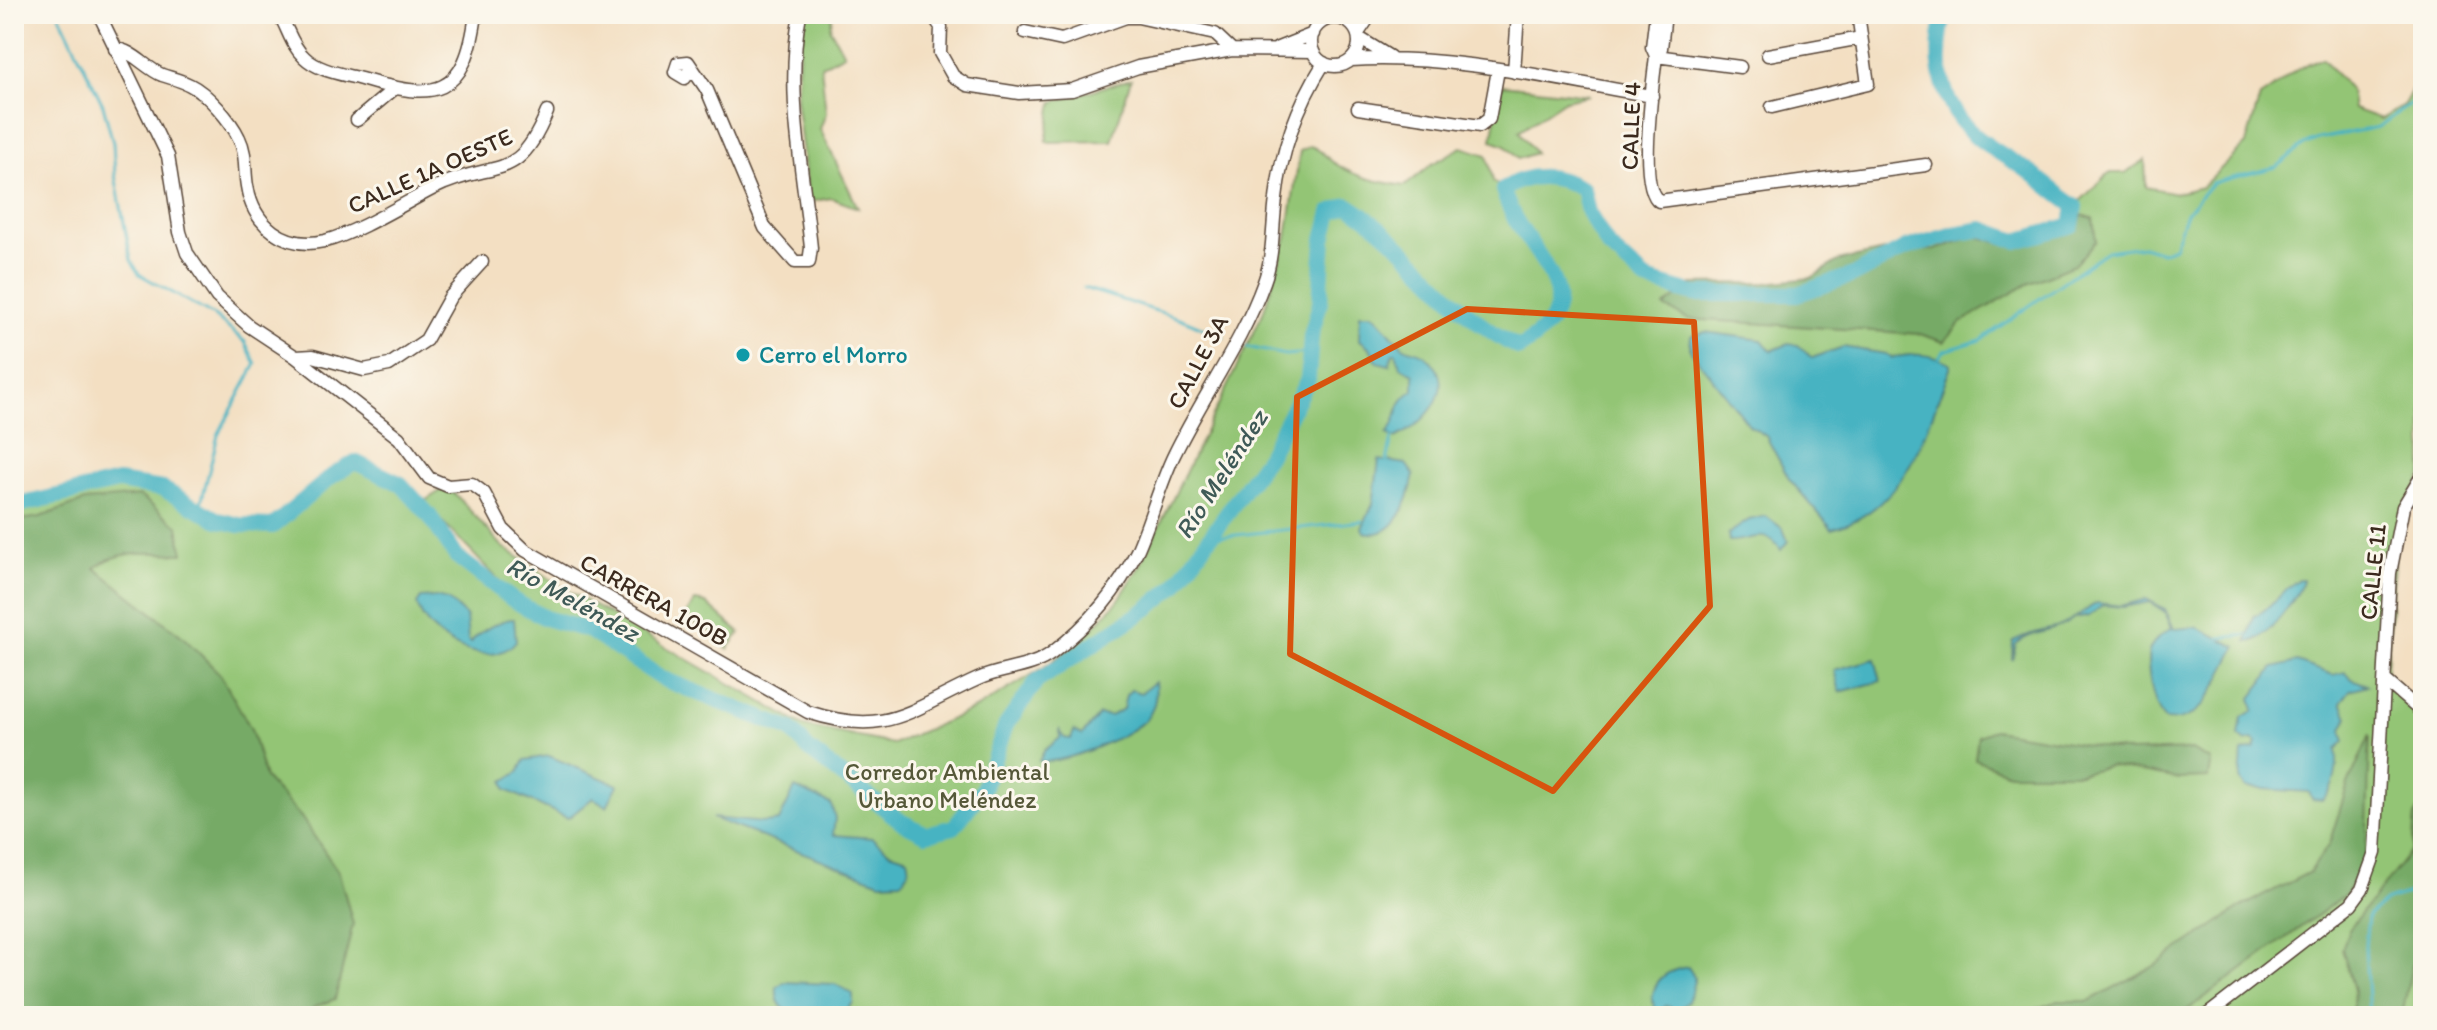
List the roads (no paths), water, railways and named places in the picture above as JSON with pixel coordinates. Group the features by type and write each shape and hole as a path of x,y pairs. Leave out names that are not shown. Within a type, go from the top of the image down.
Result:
{"street":[{"name":"CARRERA 100B","path":"99,14 168,156 180,232 193,264 229,309 399,438 429,478 448,486 472,484 484,493 503,529 525,550 808,712 856,724 882,723 905,716 979,679 1038,662 1052,653"},
{"path":"279,14 299,52 313,65 395,88 428,91 456,77 469,57 476,14"},
{"path":"691,68 707,90 765,228 795,262 809,262 811,248 795,99 794,48 800,14"},
{"path":"932,14 941,27 940,53 945,68 967,85 1045,94 1072,90 1138,67 1232,50 1278,48 1313,51 1324,63 1338,66 1351,60 1390,57 1514,72 1652,96"},
{"path":"1278,48 1315,24 1362,14"},
{"path":"1351,60 1358,51 1358,36 1371,14"},
{"path":"1499,14 1518,16 1514,72"},
{"name":"CALLE 4","path":"1656,14 1652,47 1656,56"},
{"name":"CALLE 4","path":"1665,14 1661,48 1656,56 1648,153 1654,198 1659,201 1782,187 1926,165"},
{"path":"1772,107 1868,84 1858,14"},
{"path":"1025,32 1062,40 1126,17 1138,17 1215,34 1232,50"},
{"path":"1340,18 1358,36 1390,57"},
{"path":"1313,51 1315,24"},
{"path":"1768,55 1861,38"},
{"name":"CALLE 1A OESTE","path":"115,49 128,52 159,74 196,88 228,123 244,150 249,198 266,226 295,242 332,239 450,181 519,160 535,143 547,112"},
{"path":"1656,56 1740,67"},
{"name":"CALLE 3A","path":"1052,653 1098,611 1137,551 1174,454 1264,282 1274,243 1276,198 1288,134 1300,105 1324,63"},
{"path":"1358,108 1480,126 1489,119 1498,70"},
{"path":"357,120 395,88"},
{"path":"296,357 308,355 364,370 389,365 426,340 450,297 482,262"},
{"name":"CALLE 11","path":"2206,1016 2351,904 2362,889 2375,853 2390,573 2396,531 2409,491 2423,474"},
{"path":"2386,681 2423,713"}],"water":[{"path":"1360,314 1373,314 1403,346 1426,356 1436,368 1440,380 1440,391 1428,414 1395,438 1387,434 1402,401 1414,390 1414,374 1401,367 1396,353 1393,353 1389,365 1377,362 1370,348 1359,339"},
{"path":"1705,332 1762,340 1771,351 1788,344 1798,345 1812,358 1843,347 1886,354 1892,358 1928,356 1950,363 1950,369 1921,442 1895,486 1878,505 1858,519 1832,529 1789,479 1766,436 1750,426 1690,350 1691,336"},
{"path":"1379,460 1406,464 1414,475 1409,496 1393,525 1385,531 1364,532 1362,528 1373,504"},
{"path":"1766,516 1783,529 1788,541 1781,550 1763,537 1729,541 1728,534 1749,520"},
{"path":"2299,579 2303,579 2296,596 2280,617 2262,635 2247,642 2254,616"},
{"path":"421,598 448,600 466,616 468,640 471,643 490,627 514,619 516,641 505,650 491,654 460,648 432,629 423,617 417,604"},
{"path":"2146,599 2165,609 2174,629 2197,627 2237,647 2218,684 2202,706 2192,715 2166,720 2154,697 2148,664 2152,645 2172,628 2165,612 2150,602 2123,607 2103,605 2089,616 2075,618 2097,603 2121,606"},
{"path":"2053,628 2016,644 2012,660 2013,641"},
{"path":"1875,659 1881,681 1840,692 1834,670"},
{"path":"2297,662 2333,675 2345,672 2352,679 2367,685 2350,690 2341,703 2348,717 2342,729 2345,741 2337,749 2333,783 2322,800 2312,799 2309,792 2246,788 2240,780 2242,752 2255,749 2257,743 2253,740 2246,742 2239,736 2242,717 2254,711 2251,698 2274,668"},
{"path":"1155,682 1152,710 1139,725 1112,741 1079,754 1039,761 1044,751 1060,738 1060,731 1064,738 1071,739 1074,731 1082,735 1099,715 1110,716 1123,709 1126,695 1131,690 1141,693"},
{"path":"549,756 618,785 607,806 593,798 568,818 506,790 504,781 519,772 525,760"},
{"path":"795,788 831,804 835,818 833,835 872,838 890,852 908,858 909,870 902,881 880,882 712,818 765,823 779,821"},
{"path":"1688,967 1695,978 1688,1002 1673,1014 1672,1008 1666,1006 1658,1014 1652,1000 1659,981 1674,970"},
{"path":"784,982 835,984 853,994 853,1003 841,1016 798,1015 782,1007 778,999 777,987"}],"waterway":[{"path":"59,14 103,105 113,143 115,175 131,260 139,274 214,316 245,342 256,364 218,435 199,511"},
{"name":"Río Meléndez","path":"14,506 118,482 163,489 218,520 239,525 273,526 332,476 355,462 401,484 429,515 456,556 513,600 545,618 590,631 663,679 791,730 808,749 902,822 926,834 954,827 983,789 1006,725 1037,681 1147,609 1175,586 1268,456 1308,379 1311,336 1320,303 1324,239 1331,212 1348,205 1371,221 1451,298 1494,333 1519,348 1544,329 1556,311 1557,292 1550,274 1512,213 1503,190 1533,177 1563,180 1583,189 1588,212 1608,246 1646,280 1694,294 1798,294 1856,274 1906,248 1954,234 1983,229 2017,241 2072,225 2075,206 1978,138 1955,112 1940,64 1939,47 1945,14"},
{"path":"1939,358 1944,351 1981,340 2107,251 2143,246 2162,252 2174,247 2186,213 2212,183 2276,167 2304,145 2318,139 2378,127 2412,103 2423,91"},
{"path":"1084,288 1182,319 1224,337"},
{"path":"1247,347 1285,355 1309,353"},
{"path":"1387,461 1392,438"},
{"path":"1209,538 1363,521"},
{"path":"2219,638 2247,635"},
{"path":"2369,1016 2365,946 2368,916 2387,900 2423,889"}],"place":[{"name":"Cerro el Morro","path":"743,355"}],"park label":[{"name":"Corredor Ambiental Urbano Meléndez","path":"947,786"}]}
